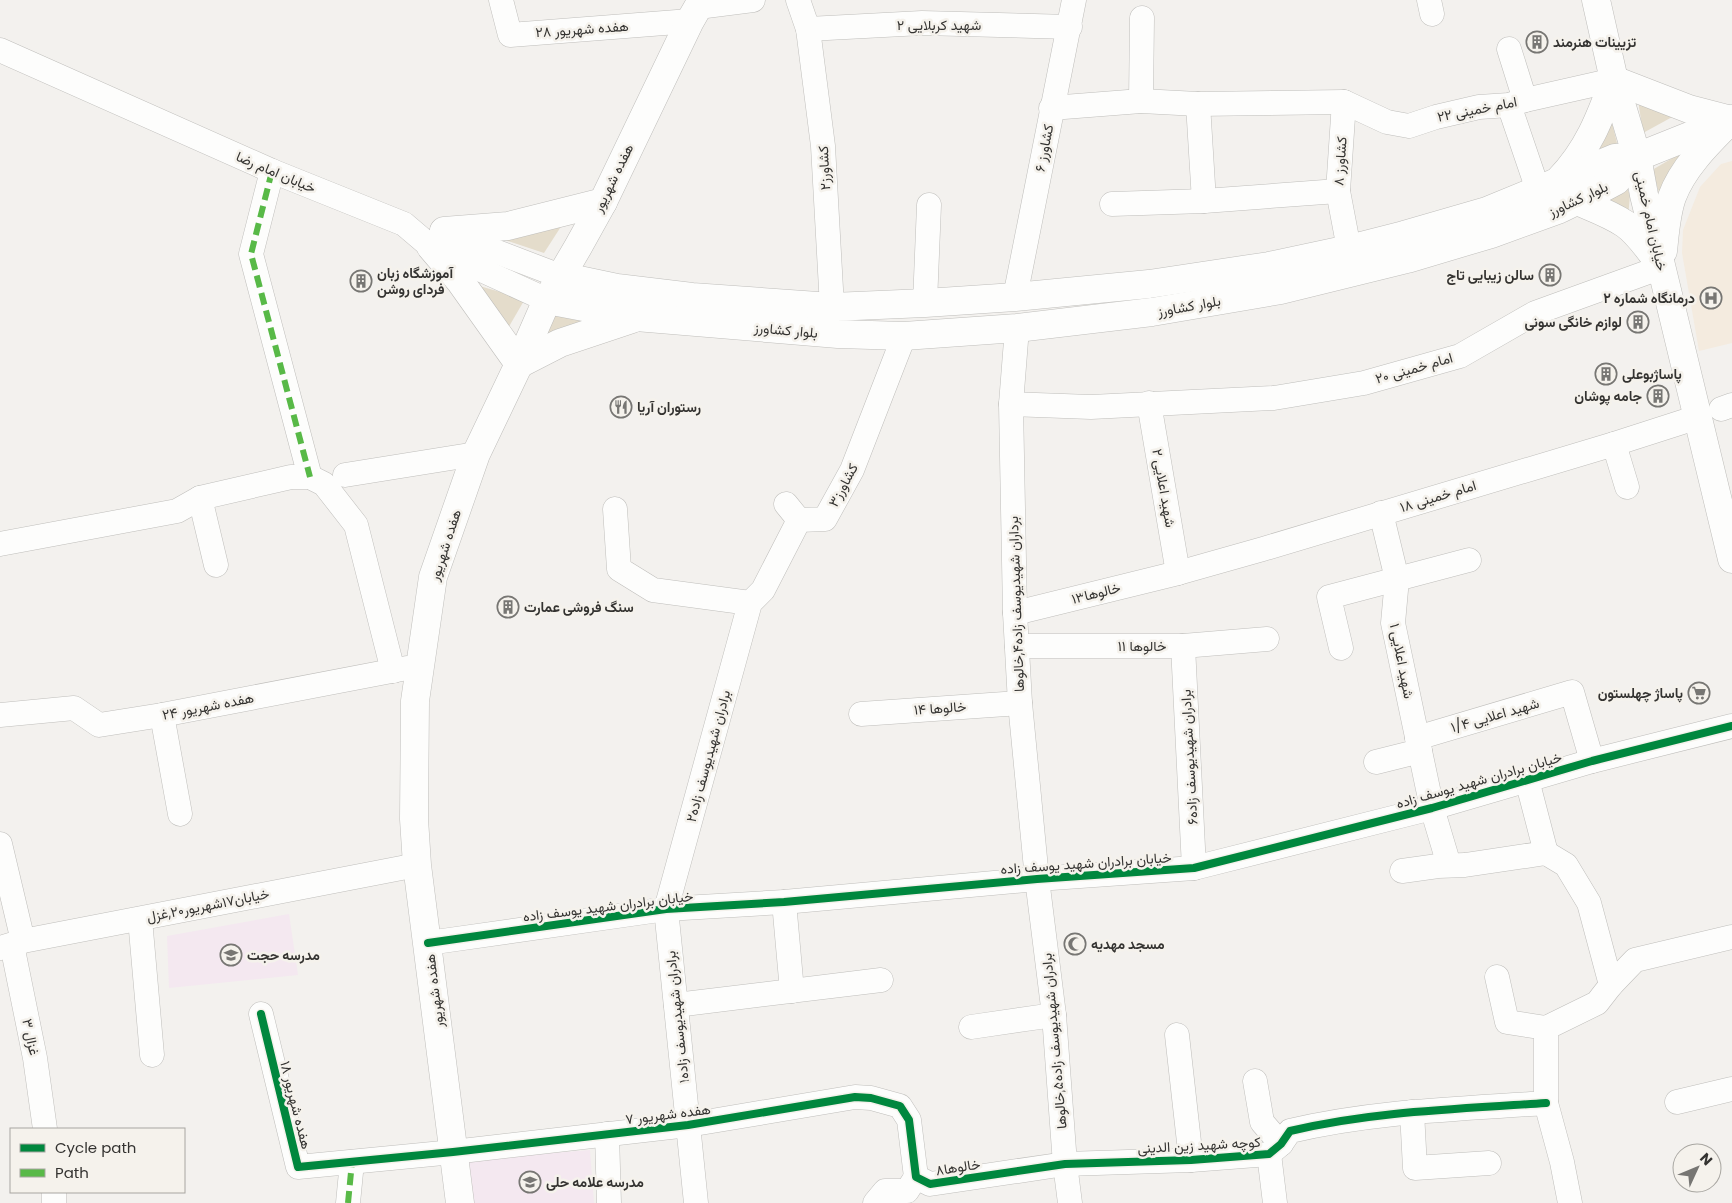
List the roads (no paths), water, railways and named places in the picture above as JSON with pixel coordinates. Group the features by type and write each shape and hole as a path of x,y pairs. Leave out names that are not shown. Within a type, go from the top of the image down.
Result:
{"main road":[{"name":"خیابان امام خمینی","path":"1596,0 1614,80 1637,157 1644,195 1662,267 1717,410 1732,559"},
{"name":"هفده شهریور","path":"460,1203 417,865 414,819 415,701 433,577 476,454 547,300 603,202 697,9"},
{"path":"1614,80 1689,109 1731,120 1701,152 1672,197 1665,228 1662,267 1641,239 1626,224 1557,193 1589,142 1602,114 1614,80"},
{"name":"بلوار کشاورز","path":"560,276 624,302 838,334 904,336 1017,328 1152,312 1280,290 1408,259 1490,234 1615,158 1637,157 1731,120"},
{"name":"بلوار کشاورز","path":"547,300 624,302 692,297 832,307 1015,297 1149,284 1268,266 1349,249 1487,210 1557,193"},
{"path":"578,247 624,302 560,343 519,364 460,281 437,239 508,226 603,202"}],"street":[{"name":"هفده شهریور ۲۸","path":"501,0 510,35 697,9"},
{"path":"697,9 753,0"},
{"name":"کشاورز۲","path":"798,0 808,29 823,146 832,307"},
{"name":"کشاورز ۶","path":"1015,297 1051,108 1070,27 1074,0"},
{"path":"1141,101 1142,18"},
{"name":"شهید کربلایی ۲","path":"808,29 922,23 1070,27"},
{"path":"1509,49 1517,102 1557,193"},
{"name":"خیابان امام رضا","path":"0,50 272,171 437,239 547,300"},
{"name":"امام خمینی ۲۲","path":"1344,102 1387,122 1409,126 1436,117 1480,107 1517,102 1614,80"},
{"path":"1051,108 1141,101 1198,104 1344,102"},
{"name":"کشاورز ۸","path":"1344,102 1338,191 1349,249"},
{"path":"1198,104 1204,201"},
{"path":"272,171 251,254 310,477"},
{"path":"1112,204 1204,201 1338,191"},
{"path":"925,303 929,205"},
{"path":"437,239 560,276"},
{"name":"امام خمینی ۲۰","path":"1011,404 1091,408 1149,403 1274,398 1364,383 1460,356 1535,313 1662,267"},
{"name":"برداران شهیدیوسف زاده۴,خالوها","path":"1017,328 1011,404 1015,612 1020,703 1037,879"},
{"name":"کشاورز۳","path":"750,603 763,590 793,512 825,519 852,470 904,336"},
{"name":"شهید اعلایی ۲","path":"1149,403 1178,572"},
{"name":"امام خمینی ۱۸","path":"1178,572 1614,444 1717,410"},
{"path":"1614,444 1627,488"},
{"path":"345,475 476,454"},
{"path":"0,544 177,511 200,498 291,477 310,477 324,484 356,525 393,671"},
{"path":"200,498 216,565"},
{"path":"615,509 619,568 653,590 750,603"},
{"name":"شهید اعلایی ۱","path":"1381,513 1397,579 1393,623 1432,808 1450,865"},
{"path":"1341,648 1330,597 1470,560"},
{"name":"خالوها۱۳","path":"1015,612 1178,572"},
{"name":"برادران شهیدیوسف زاده۲","path":"666,909 750,603"},
{"name":"خالوها ۱۱","path":"1017,646 1183,646 1267,639"},
{"name":"برادران شهیدیوسف زاده۶","path":"1183,646 1194,868"},
{"name":"هفده شهریور ۲۴","path":"0,715 74,708 99,725 162,715 420,666"},
{"name":"شهید اعلایی ۱/۴","path":"1376,762 1419,744 1572,692 1592,761"},
{"name":"خالوها ۱۴","path":"861,714 1020,703"},
{"path":"162,715 180,814"},
{"name":"خیابان برادران شهید یوسف زاده","path":"428,943 666,909 784,902 1037,879 1194,868 1432,808 1592,761 1732,726"},
{"path":"1526,780 1546,853"},
{"name":"غزال ۳","path":"0,844 12,945 35,1058 45,1128"},
{"path":"1402,871 1465,865 1546,853 1566,865 1589,903 1611,985"},
{"name":"خیابان۱۷شهریور۲۰,غزل","path":"12,945 140,918 417,865"},
{"name":"برادران شهیدیوسف زاده۵,خالوها","path":"1037,879 1054,1015 1065,1164 1070,1203"},
{"path":"784,902 792,990"},
{"name":"برادران شهیدیوسف زاده۱","path":"666,909 696,1203"},
{"path":"140,918 152,1055"},
{"path":"1497,977 1507,1022 1546,1028 1597,1003 1635,960 1732,938"},
{"path":"676,1004 881,980"},
{"name":"هفده شهریور ۱۸","path":"261,1014 298,1167 453,1152"},
{"path":"971,1027 1054,1015"},
{"path":"1546,1028 1546,1103 1562,1162 1570,1203"},
{"path":"1177,1035 1191,1160"},
{"path":"1255,1081 1262,1122 1275,1149 1275,1203"},
{"path":"1677,1102 1732,1089"},
{"name":"هفده شهریور ۷","path":"453,1152 688,1125 855,1097 871,1098 900,1106 909,1120 916,1177"},
{"path":"1275,1149 1290,1131 1326,1122 1412,1112 1546,1103"},
{"path":"1412,1112 1415,1168 1489,1163"},
{"path":"607,1134 610,1203"},
{"name":"کوچه شهید زین الدینی","path":"1065,1164 1191,1160 1275,1149"},
{"path":"348,1203 352,1162"},
{"name":"خالوها۸","path":"916,1177 930,1184 1065,1164"},
{"path":"875,1203 885,1191 907,1191 916,1177"}],"place":[{"name":"تزیینات هنرمند","path":"1537,42"},
{"name":"سالن زیبایی تاج","path":"1550,275"},
{"name":"آموزشگاه زبان فردای روشن","path":"361,281"},
{"name":"درمانگاه شماره ۲","path":"1711,298"},
{"name":"لوازم خانگی سونی","path":"1638,322"},
{"name":"پاساژبوعلی","path":"1606,374"},
{"name":"جامه پوشان","path":"1658,396"},
{"name":"رستوران آریا","path":"621,407"},
{"name":"سنگ فروشی عمارت","path":"508,607"},
{"name":"پاساژ چهلستون","path":"1699,693"},
{"name":"مسجد مهدیه","path":"1075,944"},
{"name":"مدرسه حجت","path":"231,955"},
{"name":"مدرسه علامه حلی","path":"530,1182"}]}
